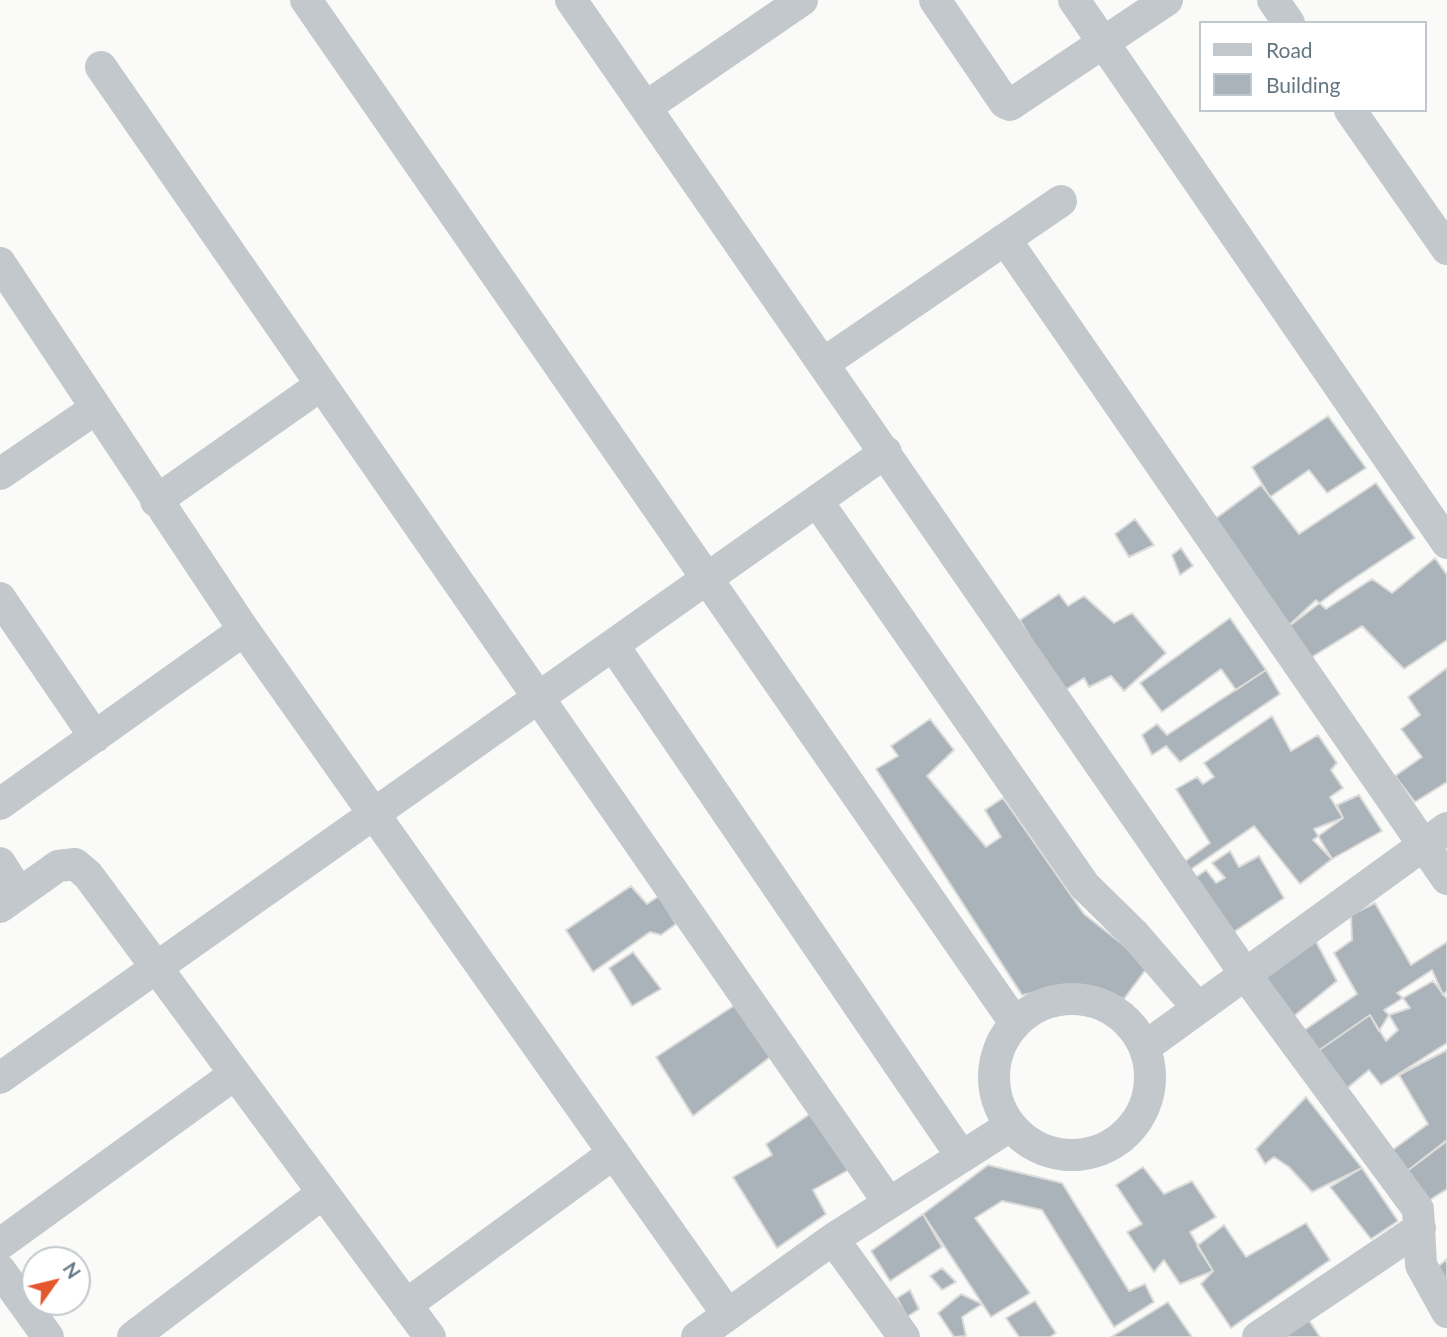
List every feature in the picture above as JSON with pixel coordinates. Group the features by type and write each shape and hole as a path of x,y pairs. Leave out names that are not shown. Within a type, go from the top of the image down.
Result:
{"street":[{"path":"306,0 1015,1023"},
{"path":"571,0 1244,972 1418,1209 1421,1265 1447,1312"},
{"path":"646,107 802,0"},
{"path":"935,0 1005,103 1010,105 1167,0"},
{"path":"1074,0 1447,542"},
{"path":"1273,0 1288,21"},
{"path":"101,67 889,1203"},
{"path":"1351,112 1447,249"},
{"path":"824,363 1061,201"},
{"path":"1005,239 1435,837 1447,879"},
{"path":"0,263 156,501 372,815 728,1315"},
{"path":"156,501 321,385"},
{"path":"0,474 95,409"},
{"path":"0,1078 886,452"},
{"path":"817,500 1085,886 1134,934 1198,1008"},
{"path":"0,598 95,737"},
{"path":"0,804 244,630"},
{"path":"613,645 962,1157"},
{"path":"1145,1047 1244,972 1435,837"},
{"path":"0,863 10,900 58,866 75,864 88,875 430,1337"},
{"path":"1066,998 1093,1001 1114,1010 1135,1029 1145,1047 1151,1074 1147,1101 1131,1130 1110,1147 1083,1156 1057,1155 1031,1145 1010,1126 997,1101 993,1074 995,1060 1005,1034 1015,1023 1039,1005 1066,998"},
{"path":"0,1244 235,1074"},
{"path":"697,1337 833,1239 1010,1126"},
{"path":"406,1305 614,1153"},
{"path":"133,1337 323,1193"},
{"path":"1258,1337 1420,1228"},
{"path":"833,1239 904,1337"},
{"path":"0,1270 39,1334"}],"building":[{"path":"1328,416 1366,468 1327,493 1309,470 1270,497 1252,467"},
{"path":"1376,483 1415,538 1341,587 1284,630 1204,527 1261,485 1299,534"},
{"path":"1135,519 1154,545 1129,557 1115,534"},
{"path":"1181,548 1193,566 1180,575 1172,555"},
{"path":"1435,558 1447,575 1447,640 1404,669 1362,626 1299,665 1284,630 1316,600 1326,609 1372,579 1392,593"},
{"path":"1059,594 1068,606 1084,596 1114,623 1132,613 1166,653 1124,691 1111,676 1089,687 1084,678 1062,692 1020,620"},
{"path":"1230,618 1266,670 1236,690 1221,669 1162,712 1140,683"},
{"path":"1447,668 1447,782 1415,802 1395,776 1422,757 1401,729 1420,715 1408,697"},
{"path":"1266,670 1280,694 1180,762 1166,746 1152,755 1142,735 1157,724 1167,735"},
{"path":"1272,716 1291,751 1318,735 1337,763 1331,770 1343,788 1330,797 1343,818 1314,829 1332,859 1300,884 1254,826 1187,872 1180,865 1210,843 1176,789 1197,777 1203,784 1214,777 1204,763"},
{"path":"930,719 954,750 927,776 986,847 1001,837 985,810 1003,798 1084,914 1149,965 1124,999 1100,989 1072,985 1022,995 876,769 898,756 891,746"},
{"path":"1359,795 1382,831 1332,859 1313,840 1343,818 1337,805"},
{"path":"1230,851 1239,867 1259,856 1284,898 1231,934 1192,880 1206,870 1216,883 1225,878 1212,863"},
{"path":"631,886 647,904 659,896 676,924 661,935 650,932 593,972 566,930"},
{"path":"1375,903 1411,965 1447,942 1447,991 1443,995 1432,970 1397,993 1403,998 1384,1010 1389,1015 1379,1031 1370,1015 1315,1053 1303,1031 1357,994 1334,953 1352,940 1351,915"},
{"path":"1313,936 1337,981 1289,1020 1250,981"},
{"path":"633,952 661,989 632,1006 609,968"},
{"path":"1433,981 1447,999 1447,1043 1381,1085 1369,1070 1345,1090 1315,1053 1370,1015 1386,1041 1398,1030 1389,1015 1410,1008 1403,998"},
{"path":"738,1003 782,1048 693,1116 656,1057"},
{"path":"1447,1050 1447,1141 1402,1175 1391,1151 1428,1124 1399,1075"},
{"path":"1306,1097 1362,1168 1312,1192 1289,1167 1274,1157 1265,1164 1256,1149"},
{"path":"813,1112 850,1169 813,1190 826,1214 777,1248 733,1177 772,1155 766,1144"},
{"path":"1447,1140 1447,1189 1425,1203 1402,1175"},
{"path":"988,1165 1062,1183 1129,1291 1145,1284 1154,1302 1114,1327 1042,1210 1002,1201 975,1218 1030,1293 991,1317 923,1214"},
{"path":"1143,1167 1164,1194 1192,1181 1216,1217 1190,1232 1213,1271 1180,1284 1164,1260 1154,1272 1127,1232 1142,1224 1116,1185"},
{"path":"1362,1168 1398,1221 1371,1239 1330,1187"},
{"path":"923,1214 942,1247 890,1281 871,1251"},
{"path":"1306,1223 1330,1260 1231,1328 1201,1284 1213,1271 1197,1246 1224,1225 1246,1257"},
{"path":"1447,1259 1447,1291 1433,1271"},
{"path":"942,1268 956,1282 942,1290 930,1276"},
{"path":"910,1290 919,1309 907,1317 897,1298"},
{"path":"961,1294 982,1304 962,1317 966,1336 954,1337 938,1313"},
{"path":"1035,1301 1056,1333 1050,1337 1019,1337 1006,1318"},
{"path":"1168,1302 1192,1337 1111,1337 1160,1307"},
{"path":"1301,1308 1320,1337 1265,1337"}]}
